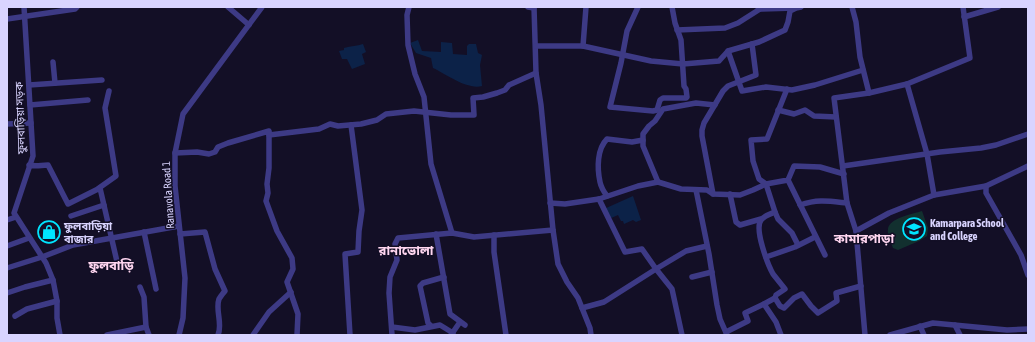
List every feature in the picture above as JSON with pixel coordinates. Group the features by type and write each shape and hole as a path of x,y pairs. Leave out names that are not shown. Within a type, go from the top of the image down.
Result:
{"street":[{"name":"ফুলবাড়িয়া সড়ক","path":"16,217 14,213 33,156 24,7"},
{"path":"7,19 76,9 77,7"},
{"path":"228,7 249,25"},
{"name":"Ranavola Road 1","path":"180,335 183,318 185,278 175,186 175,153 183,114 262,7"},
{"path":"409,7 406,15 408,45 415,74 424,96 431,164 452,233"},
{"path":"528,7 534,7 536,73 541,105 550,203 558,264 567,282 578,298 590,328 591,335"},
{"path":"583,46 586,7"},
{"path":"638,7 627,31 610,107 653,112 657,110 660,100 663,98 686,98 681,40 677,30 672,7"},
{"path":"677,30 725,28 738,23 759,8 802,7"},
{"path":"852,7 856,22 860,57 870,93"},
{"path":"864,335 856,231 847,203 834,98 870,93 907,84 970,58 963,7"},
{"path":"964,17 998,7"},
{"path":"536,46 583,46 623,54 651,62 683,64 719,61 728,51 752,44 785,30 790,11 796,8"},
{"path":"713,194 702,130 715,104 728,86 756,75 752,44"},
{"path":"728,51 742,91 766,87 792,90 815,85 863,70"},
{"path":"53,62 55,83"},
{"path":"269,135 319,129 330,124 338,126 361,124 377,120 386,114 414,111 451,115 474,115 473,98 483,97 505,90 509,85 536,73"},
{"path":"29,85 102,80"},
{"path":"907,84 927,154 934,195"},
{"path":"787,89 767,139 751,140 753,161 759,179 766,184 778,219 792,233 798,245"},
{"path":"29,165 36,167 48,165 68,204 99,188 116,176 105,108 109,91"},
{"path":"30,105 88,100"},
{"path":"658,182 652,171 643,146 643,134 655,121 663,109 696,103 715,104"},
{"path":"778,110 794,114 805,110 814,116 836,118"},
{"path":"7,124 31,123"},
{"path":"350,125 362,210 358,252 345,254 350,335"},
{"path":"175,153 196,152 209,154 215,152 218,147 228,143 269,131 268,193 266,201 277,231 292,258 293,269 287,282 298,314 297,335"},
{"path":"843,166 981,148 996,145 1028,134"},
{"path":"607,196 600,183 598,167 601,145 607,139 632,142 643,140"},
{"path":"825,255 788,180 794,166 820,167 844,174"},
{"path":"856,231 889,213 934,195 986,186 1028,166"},
{"path":"550,203 565,204 599,199 638,186 658,182 682,189 707,190 713,194 740,195 766,184 788,180"},
{"path":"986,186 986,193 1020,255 1028,275"},
{"path":"99,188 118,266"},
{"path":"696,190 720,319 727,333 748,321 745,313 775,298 776,295 785,289 773,273 763,251 759,224 761,220"},
{"path":"730,194 736,222 740,225 761,220 775,212"},
{"path":"599,199 625,252 642,249 672,289 682,335"},
{"path":"800,205 822,200 847,203"},
{"path":"71,216 104,205"},
{"path":"7,220 16,217 42,257 53,280 57,301 57,318 60,335"},
{"path":"7,268 73,246 112,237 179,226"},
{"path":"392,335 389,293 390,277 397,260 395,244 398,238 452,233 474,237 553,230"},
{"path":"144,232 156,289"},
{"path":"180,234 205,232 215,269 225,291 219,300 218,316 220,331 218,335"},
{"path":"392,327 416,330 440,325 452,334 463,323 450,314 436,234"},
{"path":"494,235 494,252 506,335"},
{"path":"766,257 798,245 815,236"},
{"path":"7,246 29,238"},
{"path":"582,308 604,302 686,251 707,246"},
{"path":"692,277 712,272"},
{"path":"431,326 428,323 420,286 423,283 444,277"},
{"path":"7,294 24,287 53,280"},
{"path":"775,298 780,306 784,308 794,298 802,294 818,313 838,301 836,293 861,286"},
{"path":"140,287 144,297 146,327 149,335"},
{"path":"253,335 269,312 291,292"},
{"path":"15,316 27,309 57,301"},
{"path":"764,304 776,322 781,335"},
{"path":"894,334 933,323 1007,330 1028,329"},
{"path":"955,325 960,335"},
{"path":"920,326 924,335"},
{"path":"108,335 146,327"}],"green space":[{"path":"922,211 928,228 927,236 898,250 893,248 888,234 889,225 897,219"}],"water":[{"path":"418,40 422,51 441,52 441,42 452,43 453,54 467,55 467,46 469,44 476,44 478,53 482,55 480,65 482,86 476,87 463,84 433,68 431,58 416,53 410,43"},
{"path":"363,44 366,52 362,54 365,64 352,69 347,59 342,59 339,51 344,50 344,48"},
{"path":"633,196 641,220 636,222 633,220 624,224 618,215 609,219 604,209"}],"place":[{"name":"Kamarpara School and College","path":"914,229"},
{"name":"ফুলবাড়িয়া বাজার","path":"49,232"}],"district":[{"name":"কামারপাড়া","path":"864,238"},
{"name":"রানাভোলা","path":"406,250"},
{"name":"ফুলবাড়ি","path":"111,265"}]}
